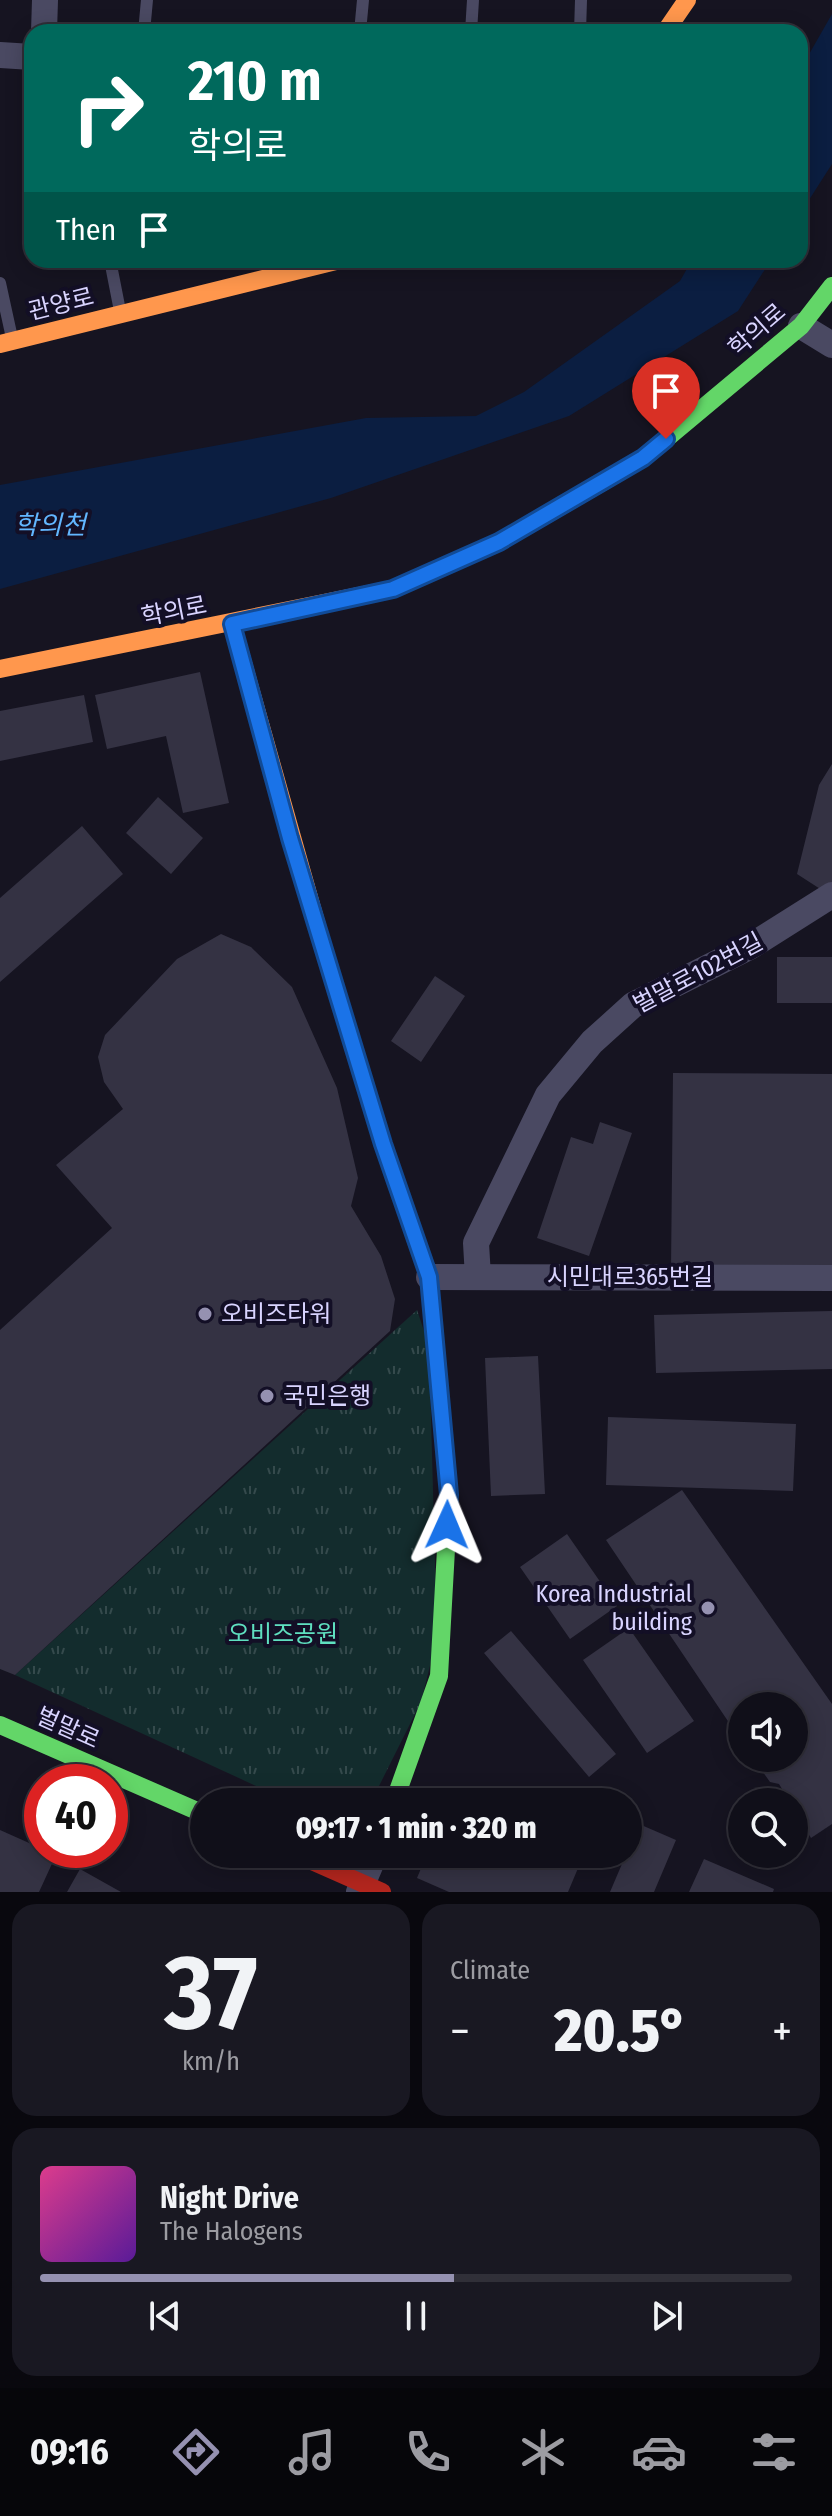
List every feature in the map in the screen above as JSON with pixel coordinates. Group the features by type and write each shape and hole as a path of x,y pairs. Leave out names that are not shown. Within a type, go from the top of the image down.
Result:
{"street":[{"path":"44,24 45,0"},
{"path":"670,24 687,0"},
{"path":"0,55 24,56"},
{"name":"관양로","path":"6,342 308,268"},
{"name":"학의로","path":"0,669 393,589 499,542 643,458 801,326 832,286"},
{"path":"801,326 832,345"},
{"path":"232,624 290,838 383,1144 429,1277 449,1495 439,1676 399,1788"},
{"name":"벌말로102번길","path":"478,1277 476,1243 548,1095 592,1042 633,1005 751,946 832,895"},
{"name":"시민대로365번길","path":"429,1277 832,1278"},
{"name":"벌말로","path":"0,1725 190,1808"},
{"path":"325,1868 369,1889 373,1868"}],"lane":[{"path":"145,24 147,0"},
{"path":"361,24 363,0"},
{"path":"472,24 473,0"},
{"path":"580,24 581,0"},
{"name":"관양로","path":"112,268 121,315"},
{"name":"관양로","path":"0,283 6,342"}],"green space":[{"name":"오비즈공원","path":"417,1310 429,1346 437,1637 421,1702 378,1788 261,1788 15,1675"}],"water":[{"path":"832,14 832,164 808,202 808,56"},
{"name":"학의천","path":"687,268 766,268 738,311 569,416 331,498 0,589 0,485 366,418 476,416 524,392 680,281"}],"building":[{"path":"200,672 229,803 183,813 166,736 107,749 95,695"},
{"path":"84,695 93,742 0,761 0,711"},
{"path":"832,764 832,887 828,894 797,874 819,785"},
{"path":"158,797 203,838 171,874 126,833"},
{"path":"82,826 123,874 0,982 0,898"},
{"name":"오비즈타워","path":"221,934 251,947 292,987 337,1088 358,1178 351,1206 381,1256 395,1299 390,1331 15,1675 0,1669 0,1330 112,1228 56,1165 123,1109 104,1082 98,1057 105,1035 177,959"},
{"path":"777,957 832,957 832,1003 777,1003"},
{"path":"435,976 465,996 421,1062 391,1041"},
{"path":"673,1073 832,1074 832,1270 671,1269"},
{"path":"600,1122 632,1133 589,1256 537,1238 571,1137 593,1144"},
{"path":"832,1311 832,1369 656,1373 654,1315"},
{"path":"538,1356 545,1494 491,1496 485,1358"},
{"path":"608,1417 796,1424 793,1491 606,1485"},
{"name":"Korea Industrial building","path":"682,1490 832,1704 832,1824 811,1838 808,1833 808,1788 781,1788 779,1784 770,1782 763,1772 808,1772 808,1692 728,1692 728,1721 606,1540"},
{"path":"567,1534 617,1606 570,1639 520,1567"},
{"path":"629,1628 694,1721 647,1753 583,1660"},
{"path":"511,1631 616,1754 589,1777 484,1653"},
{"path":"642,1825 676,1840 654,1892 610,1892 620,1868 642,1868"},
{"path":"0,1830 24,1841 24,1868 50,1868 39,1892 0,1892"},
{"path":"704,1859 774,1889 773,1892 689,1892"},
{"path":"421,1868 578,1868 568,1892 449,1892 417,1878"},
{"path":"80,1869 121,1892 67,1892"}],"traffic: fast":[{"path":"601,483 643,458 801,326 832,286"},
{"path":"399,1788 439,1676 449,1495 438,1378"},
{"path":"0,1725 190,1808"}],"traffic: slow":[{"path":"670,24 687,0"},
{"path":"0,344 308,268"},
{"path":"0,669 393,589 499,542 601,483"},
{"path":"232,624 321,940"}],"traffic: jam":[{"path":"321,940 383,1144 429,1277 438,1378"},
{"path":"328,1868 382,1892"}],"place":[{"name":"오비즈타워","path":"205,1314"},
{"name":"국민은행","path":"267,1396"},
{"name":"Korea Industrial building","path":"708,1608"}],"route":[{"path":"447,1525 449,1495 429,1277 383,1144 290,838 232,624 393,589 499,542 643,458 666,439"}]}
